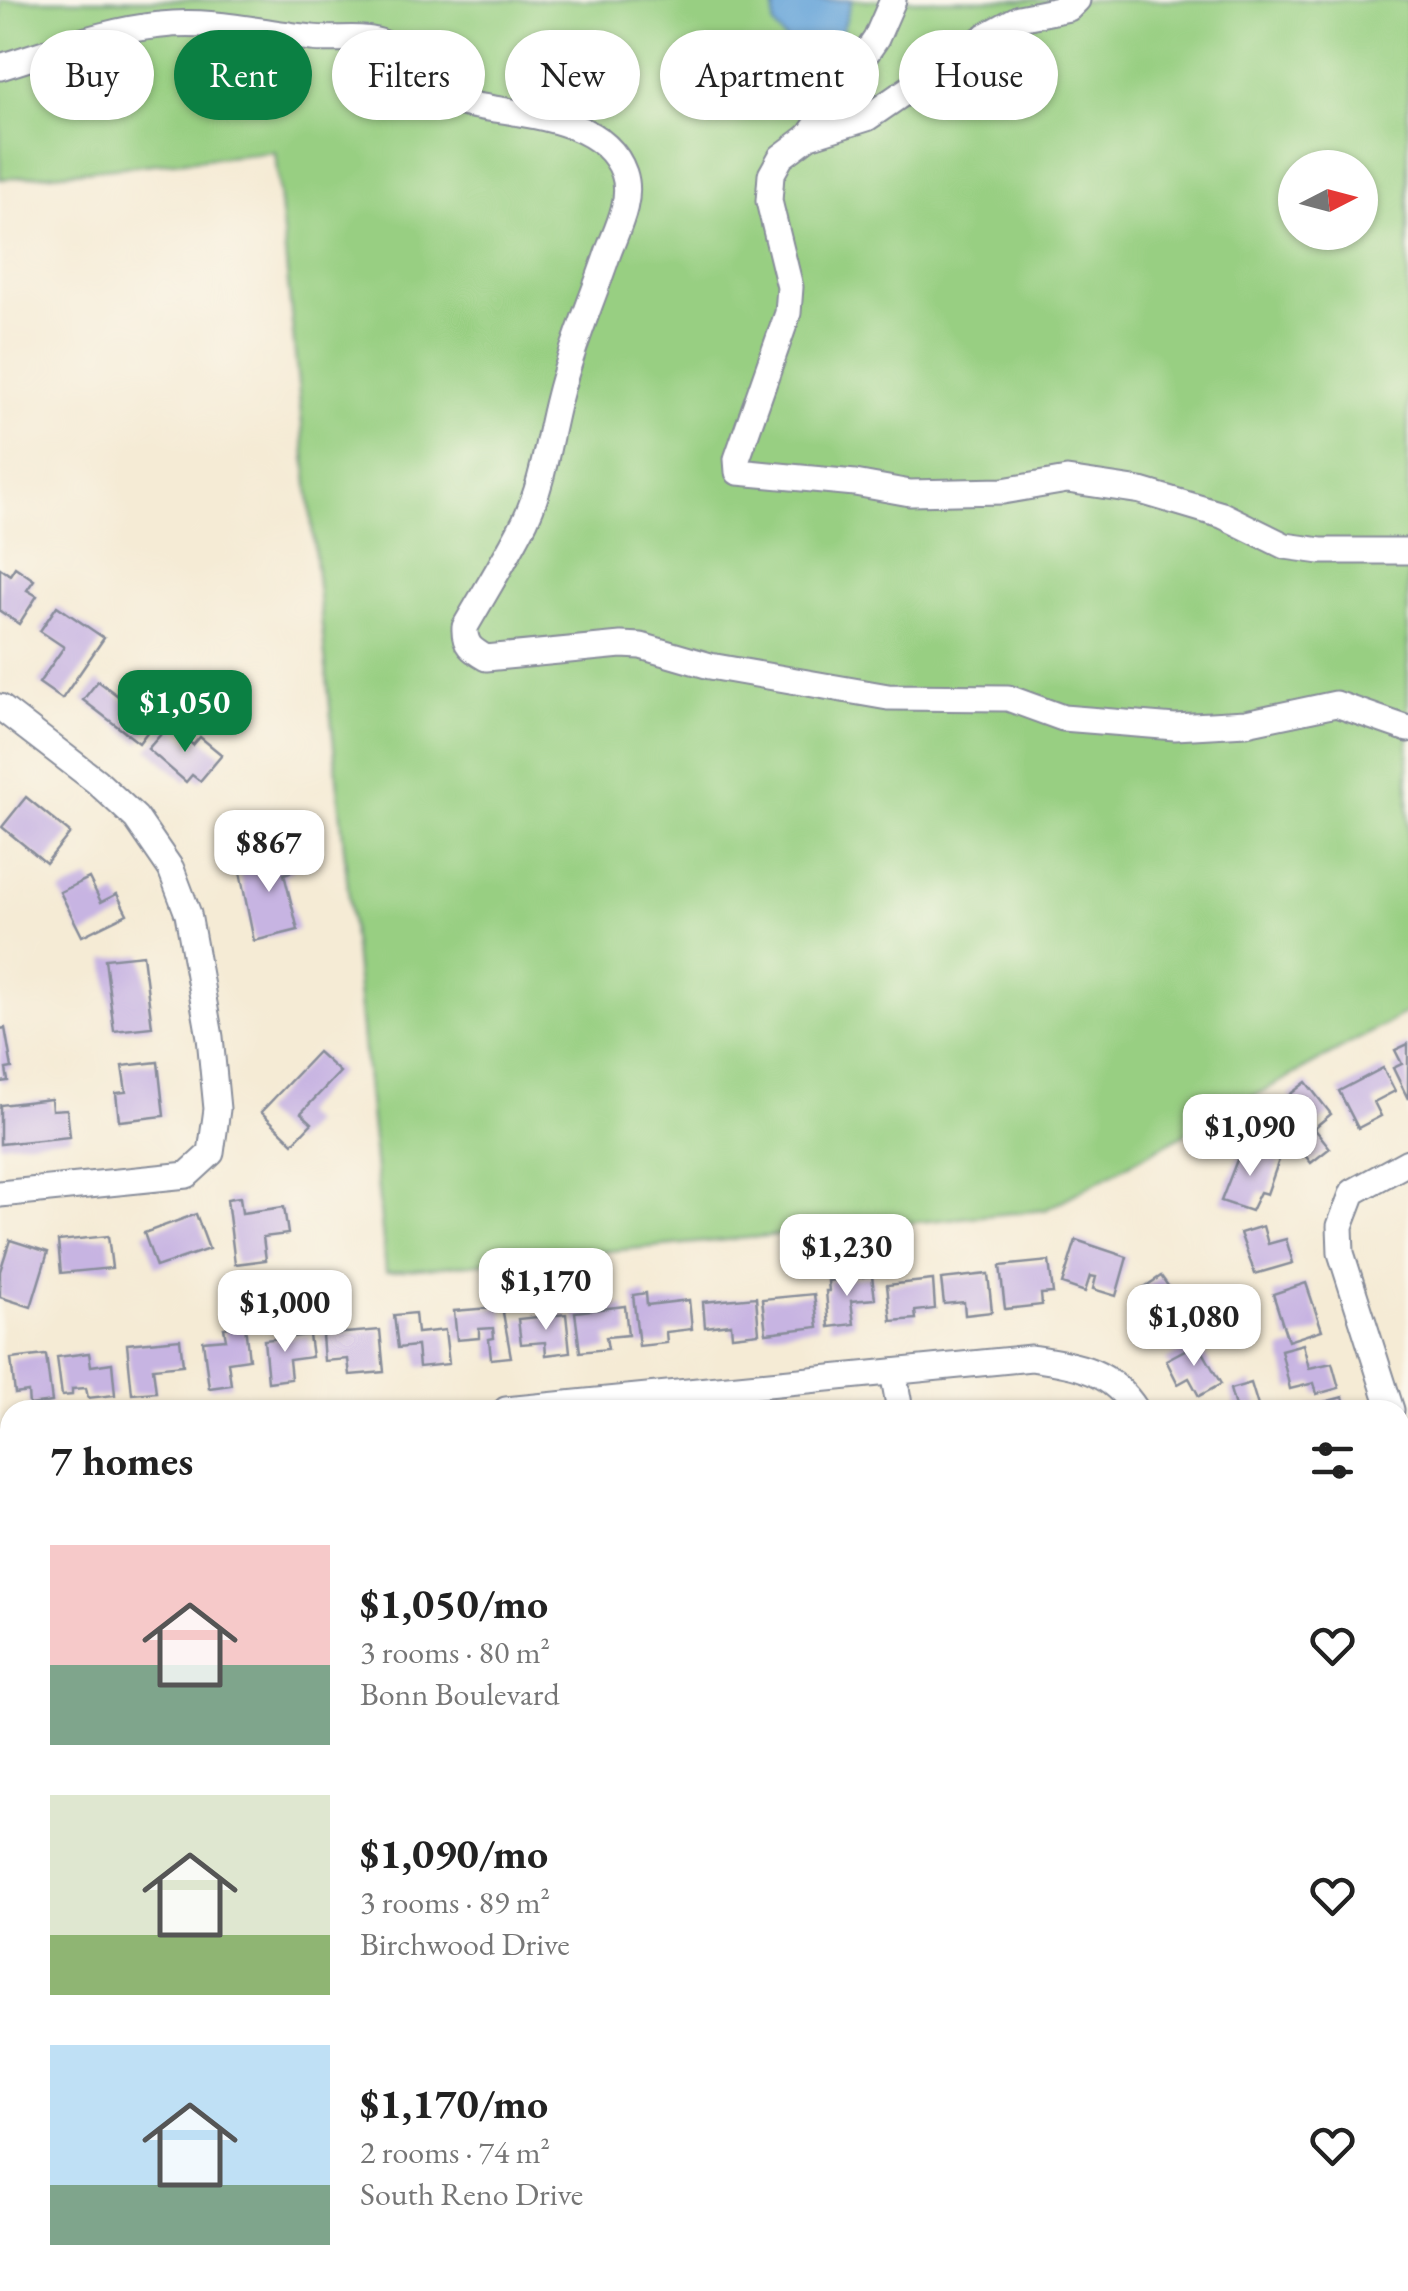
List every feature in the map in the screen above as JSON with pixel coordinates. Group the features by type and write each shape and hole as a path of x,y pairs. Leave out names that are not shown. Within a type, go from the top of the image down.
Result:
{"street":[{"path":"893,0 876,39 810,136 781,158 771,175 772,220 790,286 788,313 738,459 738,472 855,483 910,493 1003,491 1067,480 1141,491 1222,515 1284,546 1321,551 1408,551"},
{"path":"810,136 867,118 986,36 1019,18 1068,8 1077,0"},
{"path":"0,67 114,32 164,24 250,27 314,38 356,38 384,42 416,75 453,101 566,124 592,136 612,152 624,172 624,206 559,395 546,463 526,519 465,627 464,638 470,649 486,658 641,646 710,666 888,698 1008,698 1062,718 1175,727 1246,723 1336,704 1408,729"},
{"path":"0,706 96,781 136,818 171,869 188,914 218,1108 211,1153 187,1175 0,1194"},
{"path":"1388,1400 1341,1253 1340,1226 1352,1192 1408,1162"},
{"path":"608,1400 1031,1358 1077,1366 1109,1378 1128,1400"},
{"path":"893,1372 898,1400"}],"green space":[{"path":"0,0 1408,0 1408,1012 1045,1210 386,1272 275,152 0,179"}],"water":[{"path":"774,0 852,0 842,30 778,30 774,25"}],"building":[{"path":"15,567 34,580 27,590 37,596 19,624 0,611 0,568 10,575"},
{"path":"57,606 104,638 62,699 39,683 64,647 40,631"},
{"path":"98,681 154,723 139,743 83,700"},
{"path":"169,725 193,745 200,737 222,755 200,781 192,775 186,782 148,749"},
{"path":"26,797 70,833 46,863 2,827"},
{"path":"287,847 293,871 284,874 298,930 254,941 240,872 252,869 248,857"},
{"path":"89,878 101,902 117,894 127,914 82,936 60,892"},
{"path":"143,955 152,1027 114,1031 105,959"},
{"path":"5,1028 12,1068 6,1069 8,1081 0,1082 0,1029"},
{"path":"1408,1044 1408,1099 1393,1068 1402,1064 1395,1050"},
{"path":"318,1052 340,1072 301,1113 312,1123 293,1143 261,1112"},
{"path":"158,1062 164,1116 119,1121 116,1093 126,1092 122,1066"},
{"path":"1383,1068 1395,1091 1374,1102 1381,1116 1358,1128 1339,1091"},
{"path":"1306,1082 1331,1114 1314,1128 1330,1148 1311,1163 1278,1121 1296,1107 1288,1096"},
{"path":"51,1099 52,1110 67,1109 70,1137 0,1144 0,1105"},
{"path":"1242,1147 1279,1160 1267,1194 1260,1192 1251,1211 1221,1201"},
{"path":"240,1197 242,1213 284,1207 288,1234 263,1237 266,1260 235,1264 227,1199"},
{"path":"196,1214 209,1249 156,1267 144,1233"},
{"path":"1263,1226 1268,1244 1286,1239 1293,1263 1255,1274 1240,1233"},
{"path":"108,1236 112,1268 61,1273 58,1241"},
{"path":"10,1240 48,1252 31,1307 0,1297 0,1271"},
{"path":"1076,1240 1127,1257 1116,1296 1093,1289 1096,1277 1090,1276 1085,1292 1062,1284"},
{"path":"1049,1261 1053,1293 1041,1294 1042,1305 1005,1309 1000,1266"},
{"path":"988,1274 992,1312 965,1315 964,1302 944,1304 941,1279"},
{"path":"872,1276 875,1299 851,1301 854,1324 829,1327 828,1281"},
{"path":"1161,1276 1185,1310 1143,1340 1130,1322 1152,1306 1140,1290"},
{"path":"933,1280 935,1309 915,1311 916,1319 891,1321 887,1285"},
{"path":"1306,1283 1322,1330 1288,1341 1273,1294"},
{"path":"646,1293 647,1305 689,1300 692,1329 666,1332 667,1343 639,1346 633,1295"},
{"path":"814,1294 818,1327 766,1333 762,1299"},
{"path":"756,1297 759,1333 732,1336 731,1324 705,1327 703,1302"},
{"path":"625,1306 628,1335 606,1337 608,1349 580,1352 575,1312"},
{"path":"502,1307 511,1357 491,1359 489,1339 494,1338 493,1328 479,1329 479,1338 457,1340 454,1311"},
{"path":"415,1313 417,1333 445,1330 449,1364 419,1367 417,1346 398,1348 394,1315"},
{"path":"566,1314 570,1352 546,1355 545,1342 521,1344 518,1319"},
{"path":"245,1326 249,1359 228,1362 231,1385 209,1388 203,1341 226,1339 224,1328"},
{"path":"380,1330 384,1372 350,1375 348,1359 324,1361 322,1335"},
{"path":"309,1335 312,1357 289,1360 291,1379 268,1382 264,1340"},
{"path":"180,1339 183,1365 153,1368 156,1392 132,1394 127,1344"},
{"path":"1198,1343 1221,1384 1199,1396 1189,1378 1178,1384 1166,1360"},
{"path":"1303,1344 1309,1368 1332,1363 1339,1388 1317,1394 1314,1383 1290,1389 1281,1350"},
{"path":"89,1353 91,1366 112,1363 115,1395 88,1398 86,1388 72,1389 72,1395 62,1396 57,1357"},
{"path":"46,1355 52,1400 29,1400 28,1392 15,1394 11,1359"},
{"path":"1251,1383 1256,1400 1233,1400 1230,1389"}]}
